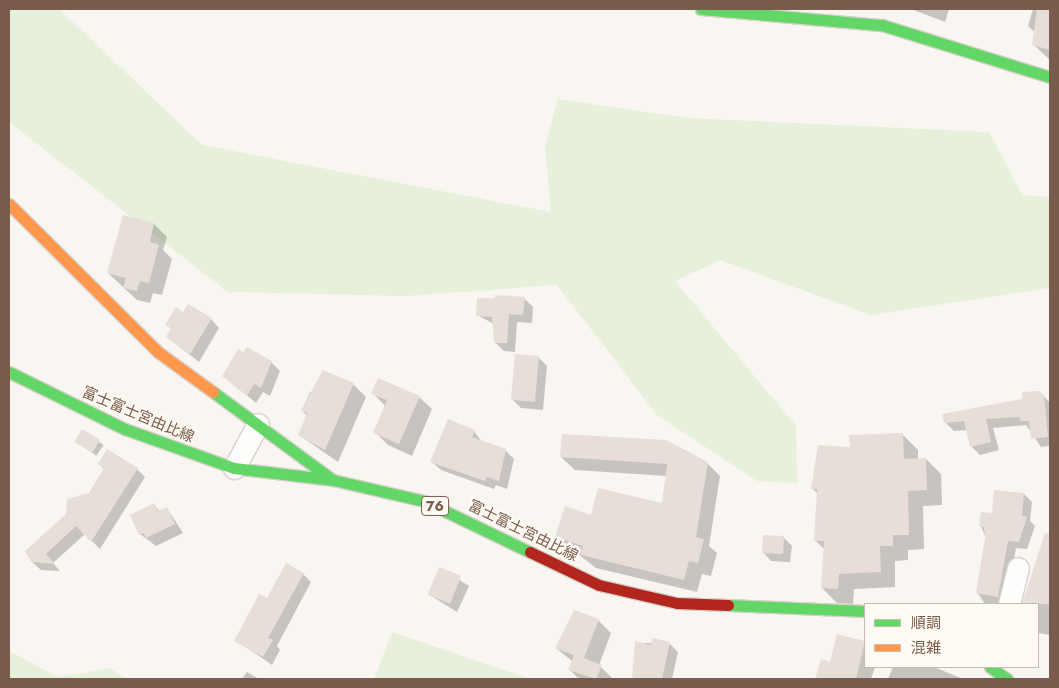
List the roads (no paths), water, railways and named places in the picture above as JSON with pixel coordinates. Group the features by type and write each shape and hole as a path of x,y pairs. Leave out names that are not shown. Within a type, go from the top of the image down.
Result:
{"main road":[{"path":"701,9 882,25 1050,77"},
{"path":"9,204 116,315 158,352 333,480"},
{"name":"富士富士宮由比線","path":"9,372 125,429 234,468 333,480 424,500 599,586 643,598 677,603 864,611"}],"street":[{"path":"234,468 258,424"},
{"path":"1009,603 1018,568"}]}
